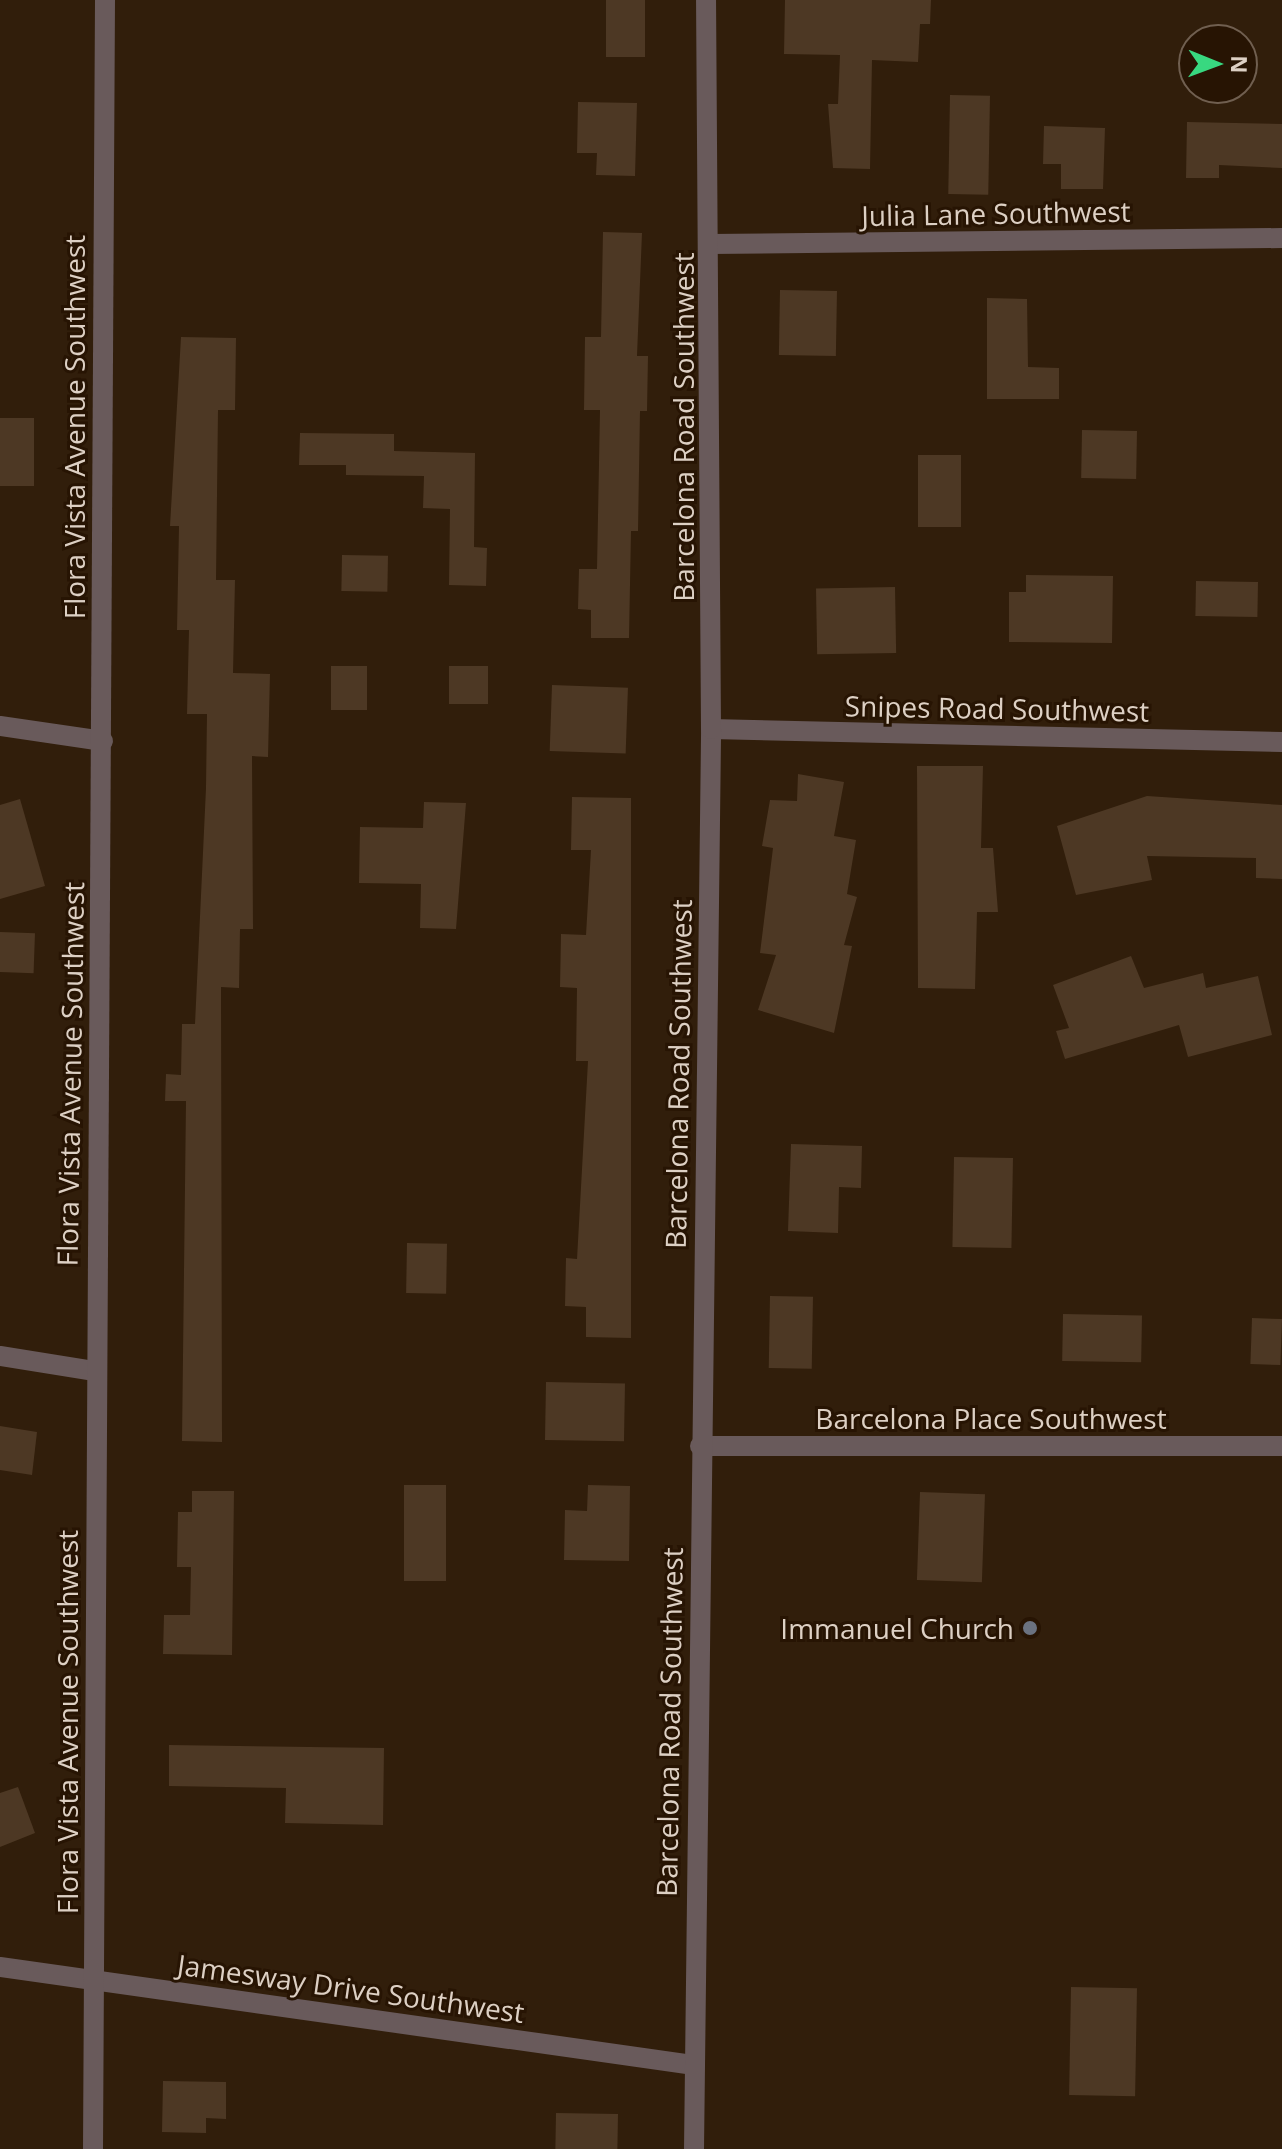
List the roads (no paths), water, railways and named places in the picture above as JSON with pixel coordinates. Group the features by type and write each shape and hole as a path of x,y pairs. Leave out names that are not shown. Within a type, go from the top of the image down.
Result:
{"street":[{"name":"Flora Vista Avenue Southwest","path":"93,2149 105,0"},
{"name":"Barcelona Road Southwest","path":"694,2149 700,1446 711,729 706,0"},
{"name":"Julia Lane Southwest","path":"710,244 1282,238"},
{"path":"0,726 103,741"},
{"name":"Snipes Road Southwest","path":"711,729 1282,742"},
{"path":"0,1356 95,1371"},
{"name":"Barcelona Place Southwest","path":"700,1446 1282,1446"},
{"name":"Jamesway Drive Southwest","path":"0,1967 694,2065"}],"place":[{"name":"Immanuel Church","path":"1030,1628"}]}
